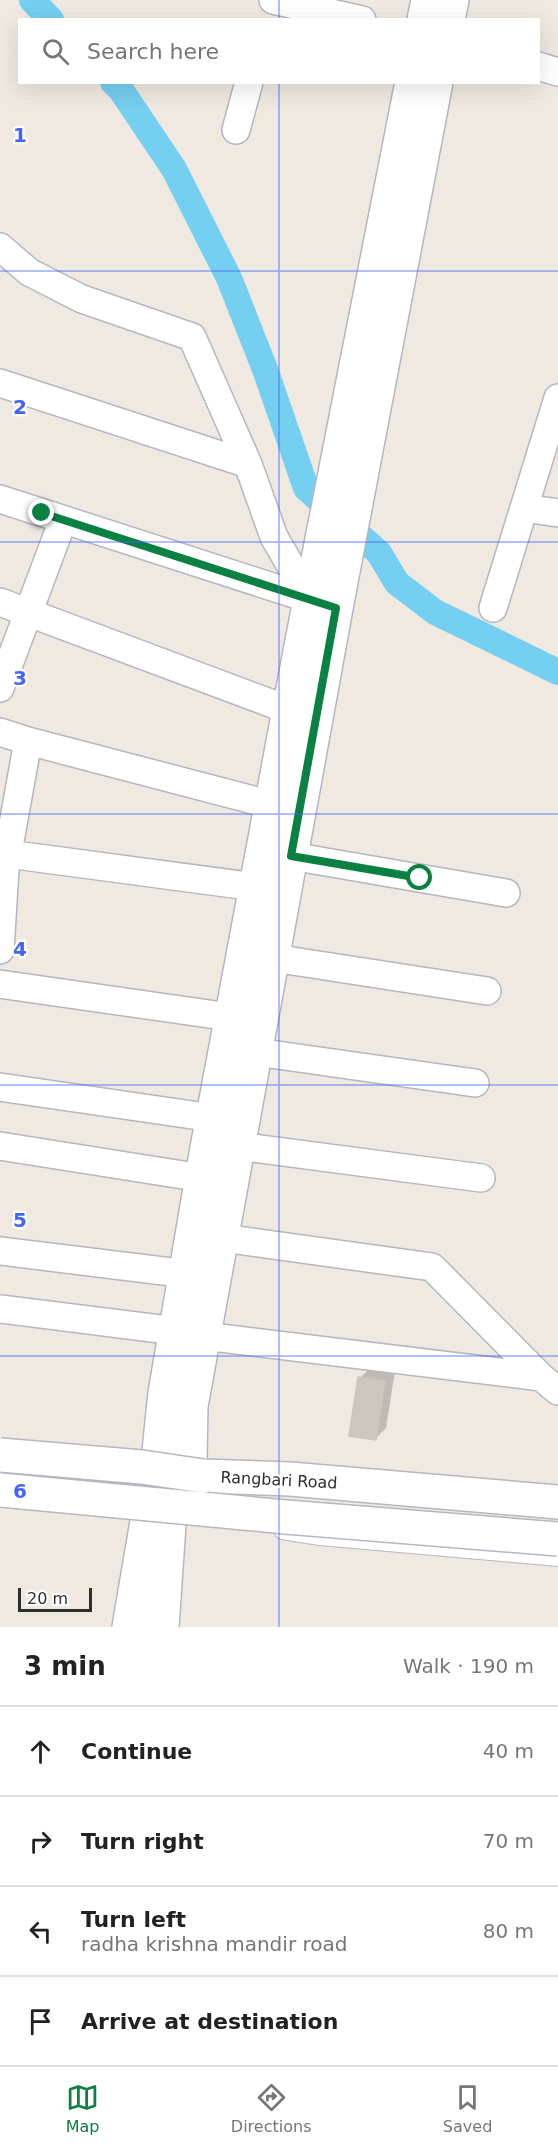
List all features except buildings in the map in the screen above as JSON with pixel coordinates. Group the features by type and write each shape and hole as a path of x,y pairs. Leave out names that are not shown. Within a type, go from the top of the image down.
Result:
{"street":[{"path":"267,18 272,0 353,18"},
{"path":"424,18 428,0"},
{"path":"448,18 452,0"},
{"path":"540,67 558,72"},
{"path":"236,130 248,84"},
{"path":"189,1459 165,1393 190,1333 200,1276 202,1178 213,1118 250,1031 273,958 291,856 329,599 321,547 412,84"},
{"path":"200,1276 222,1238 238,1146 250,1031 256,887 289,710 329,599 361,479 436,84"},
{"path":"0,247 29,272 82,299 192,337 248,464 274,537 329,599"},
{"path":"0,383 248,464"},
{"path":"493,609 558,398"},
{"path":"0,500 329,599"},
{"path":"524,508 558,513"},
{"path":"0,688 63,520"},
{"path":"0,602 289,710"},
{"path":"0,732 272,805"},
{"path":"0,950 4,864 28,741"},
{"path":"291,856 506,893"},
{"path":"4,864 256,887"},
{"path":"273,958 487,991"},
{"path":"0,984 250,1031 475,1083"},
{"path":"0,1087 213,1118"},
{"path":"0,1146 202,1178"},
{"path":"238,1146 481,1178"},
{"path":"222,1238 432,1267 549,1384"},
{"path":"0,1251 200,1276"},
{"path":"0,1309 190,1333 549,1384"},
{"name":"Rangbari Road","path":"0,1455 142,1467 203,1476 290,1479 558,1502"},
{"name":"Rangbari Road","path":"0,1490 286,1517 558,1539"},
{"path":"129,1627 166,1508"},
{"path":"162,1627 166,1508"}],"lane":[{"path":"232,1463 459,1480"},
{"path":"166,1508 201,1521 249,1527"},
{"path":"272,1531 320,1538 558,1559"}],"waterway":[{"path":"32,0 49,18"},
{"path":"115,84 174,169 229,278 266,372 306,488 379,553 397,583 435,612 558,672"}],"route":[{"path":"42,513 336,608 291,856 420,878"}]}
